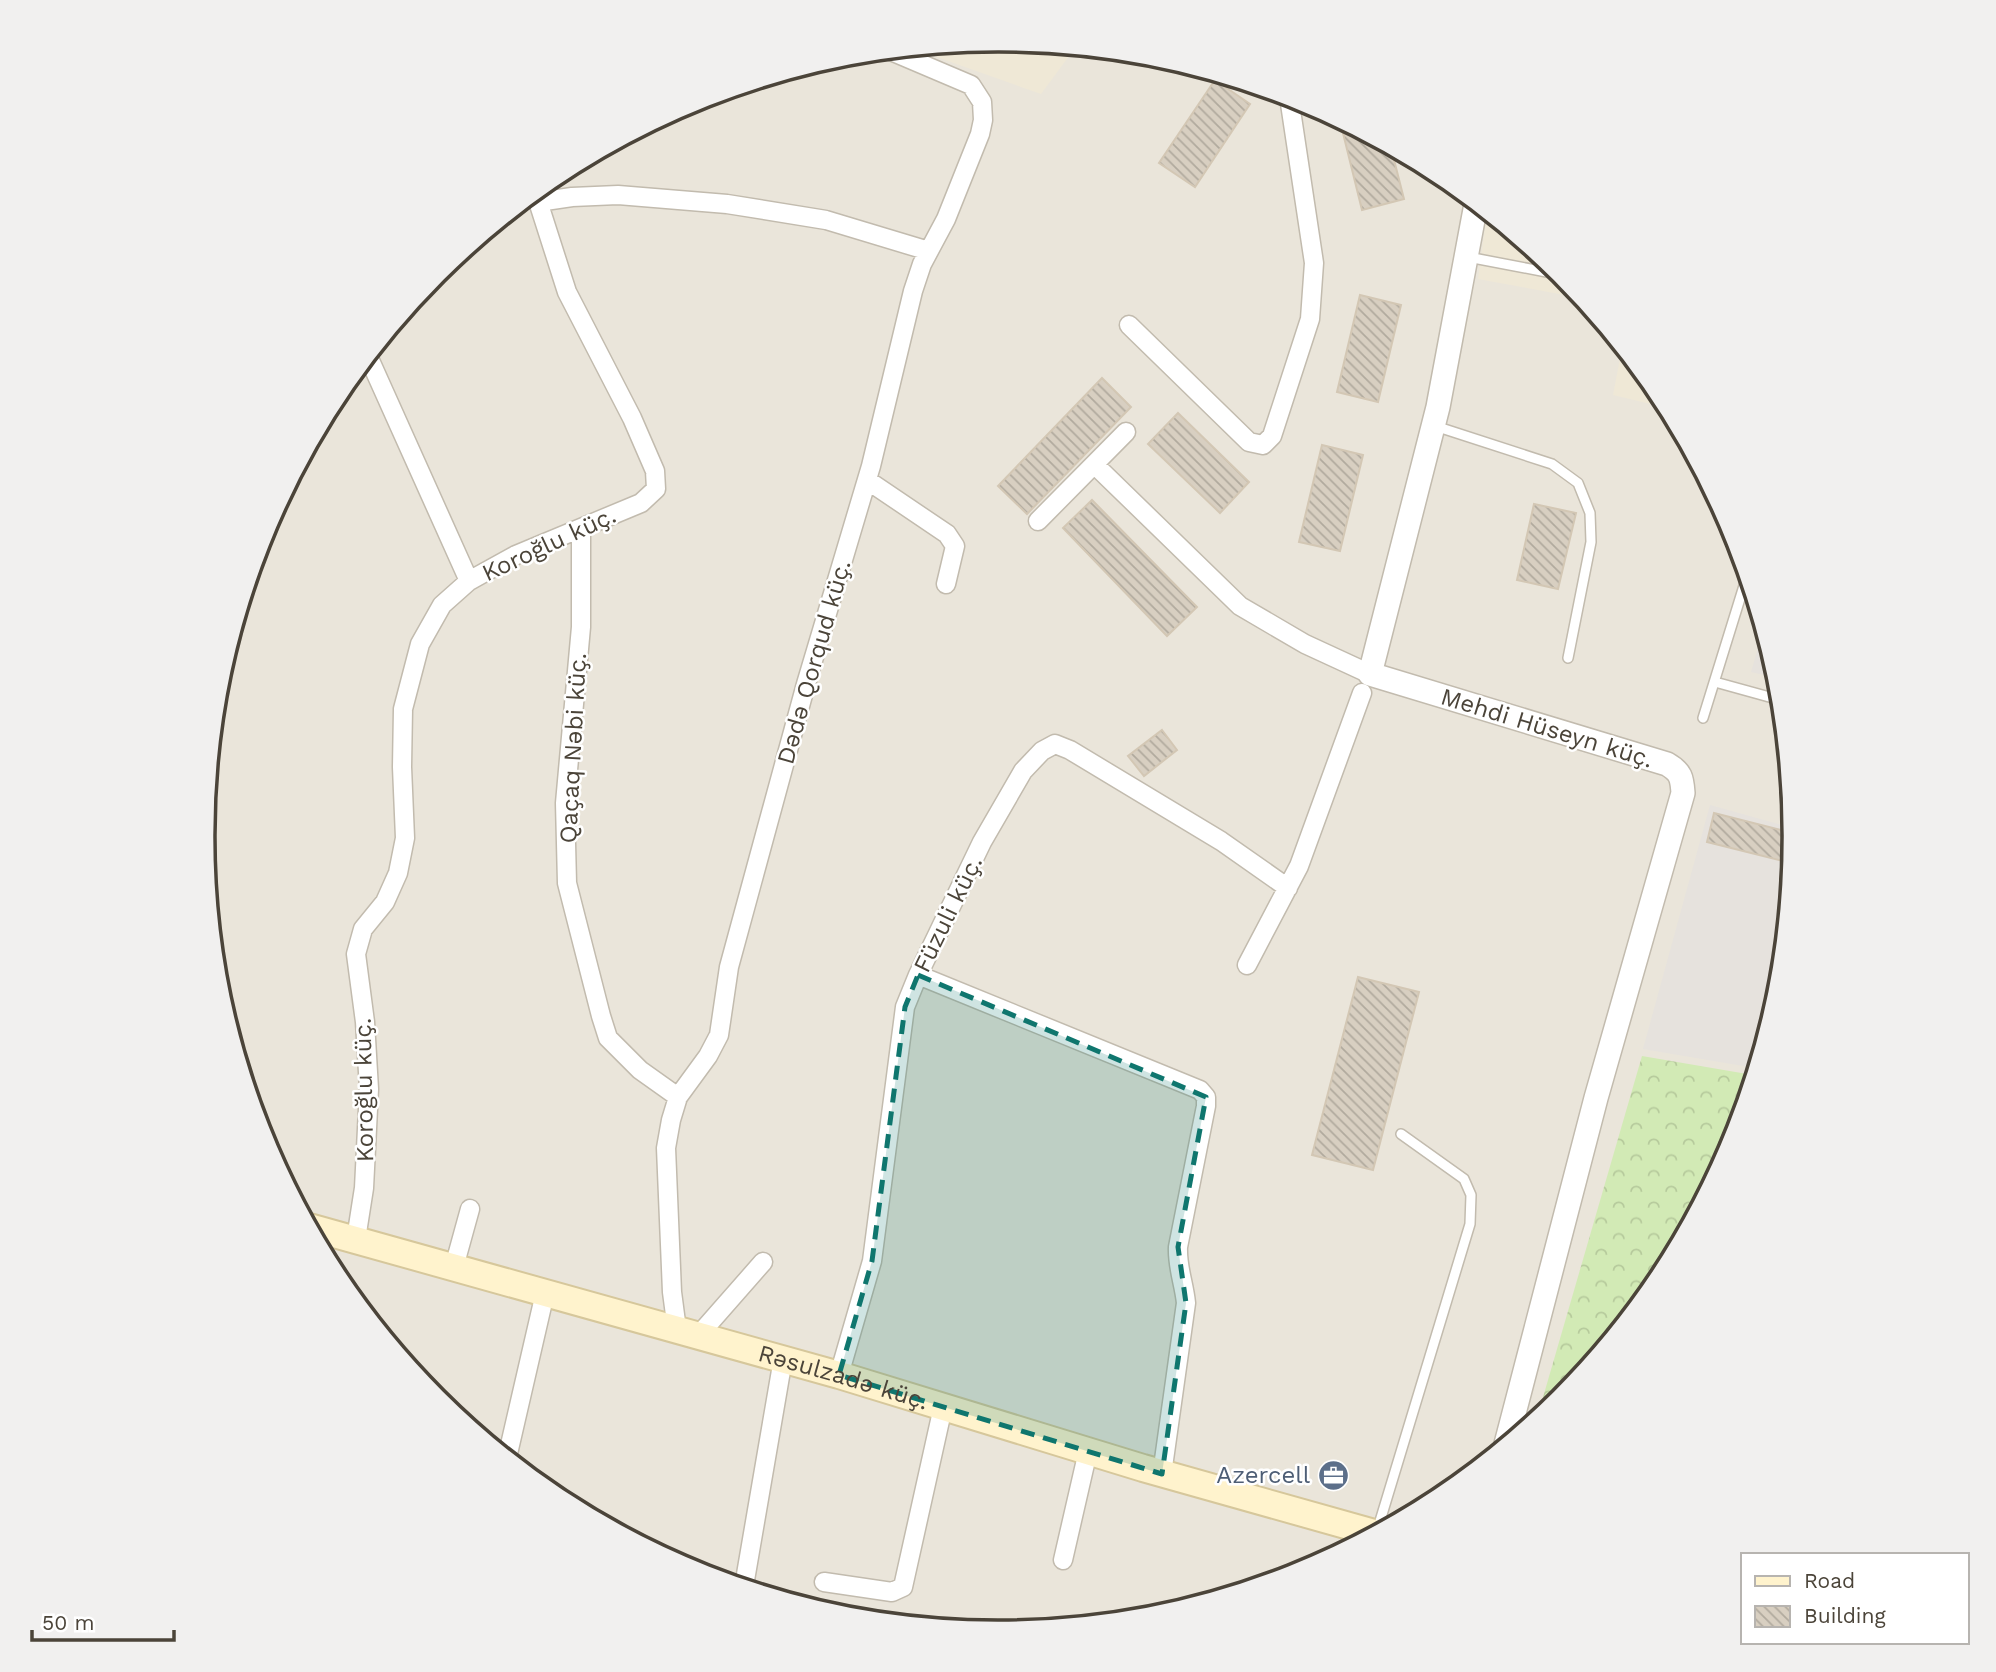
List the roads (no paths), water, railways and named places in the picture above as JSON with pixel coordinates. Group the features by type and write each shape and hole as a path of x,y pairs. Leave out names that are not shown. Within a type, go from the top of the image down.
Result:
{"main road":[{"name":"Rəsulzadə küç.","path":"320,1230 839,1375 1162,1474 1364,1529"}],"street":[{"name":"Dədə Qorqud küç.","path":"688,1333 672,1292 666,1148 671,1121 678,1097 708,1056 719,1035 729,967 806,684 867,480 913,291 922,264 946,219 983,120 982,102 971,85 907,58"},
{"path":"1129,325 1249,442 1262,445 1272,436 1310,320 1314,263 1291,109"},
{"path":"546,197 618,195 726,204 827,220 929,251"},
{"name":"Koroğlu küç.","path":"356,1239 364,1188 369,1089 365,1022 356,954 363,929 385,902 398,873 405,838 403,709 420,644 442,605 469,581 516,555 641,503 656,489 655,471 632,418 567,292 538,202"},
{"path":"1247,965 1299,866 1366,683 1433,426 1474,213"},
{"path":"372,365 469,581"},
{"path":"1038,521 1126,432"},
{"path":"1095,465 1240,606 1366,683"},
{"path":"867,480 947,534 956,546 946,584"},
{"name":"Qaçaq Nəbi küç.","path":"581,528 581,627 565,803 567,883 608,1038 640,1070 678,1097"},
{"name":"Mehdi Hüseyn küç.","path":"1366,683 1667,764 1676,769 1682,779 1683,793 1596,1098 1510,1429"},
{"name":"Füzuli küç.","path":"839,1375 872,1261 905,1007 982,842 1023,771 1042,751 1055,744 1070,750 1221,841 1288,888"},
{"path":"918,975 1200,1090 1206,1097 1178,1247 1177,1263 1186,1303 1162,1474"},
{"path":"454,1267 470,1209"},
{"path":"688,1333 763,1262"},
{"path":"509,1448 545,1293"},
{"path":"746,1578 783,1360"},
{"path":"824,1582 892,1592 902,1587 943,1407"},
{"path":"1063,1560 1088,1451"}],"lane":[{"path":"1466,257 1540,271"},
{"path":"1433,426 1552,464 1578,484 1590,513 1591,542 1568,658"},
{"path":"1703,718 1742,592"},
{"path":"1715,682 1768,697"},
{"path":"1379,1521 1470,1224 1471,1195 1464,1179 1401,1134"}],"place":[{"name":"Azercell","path":"1333,1475"}]}
